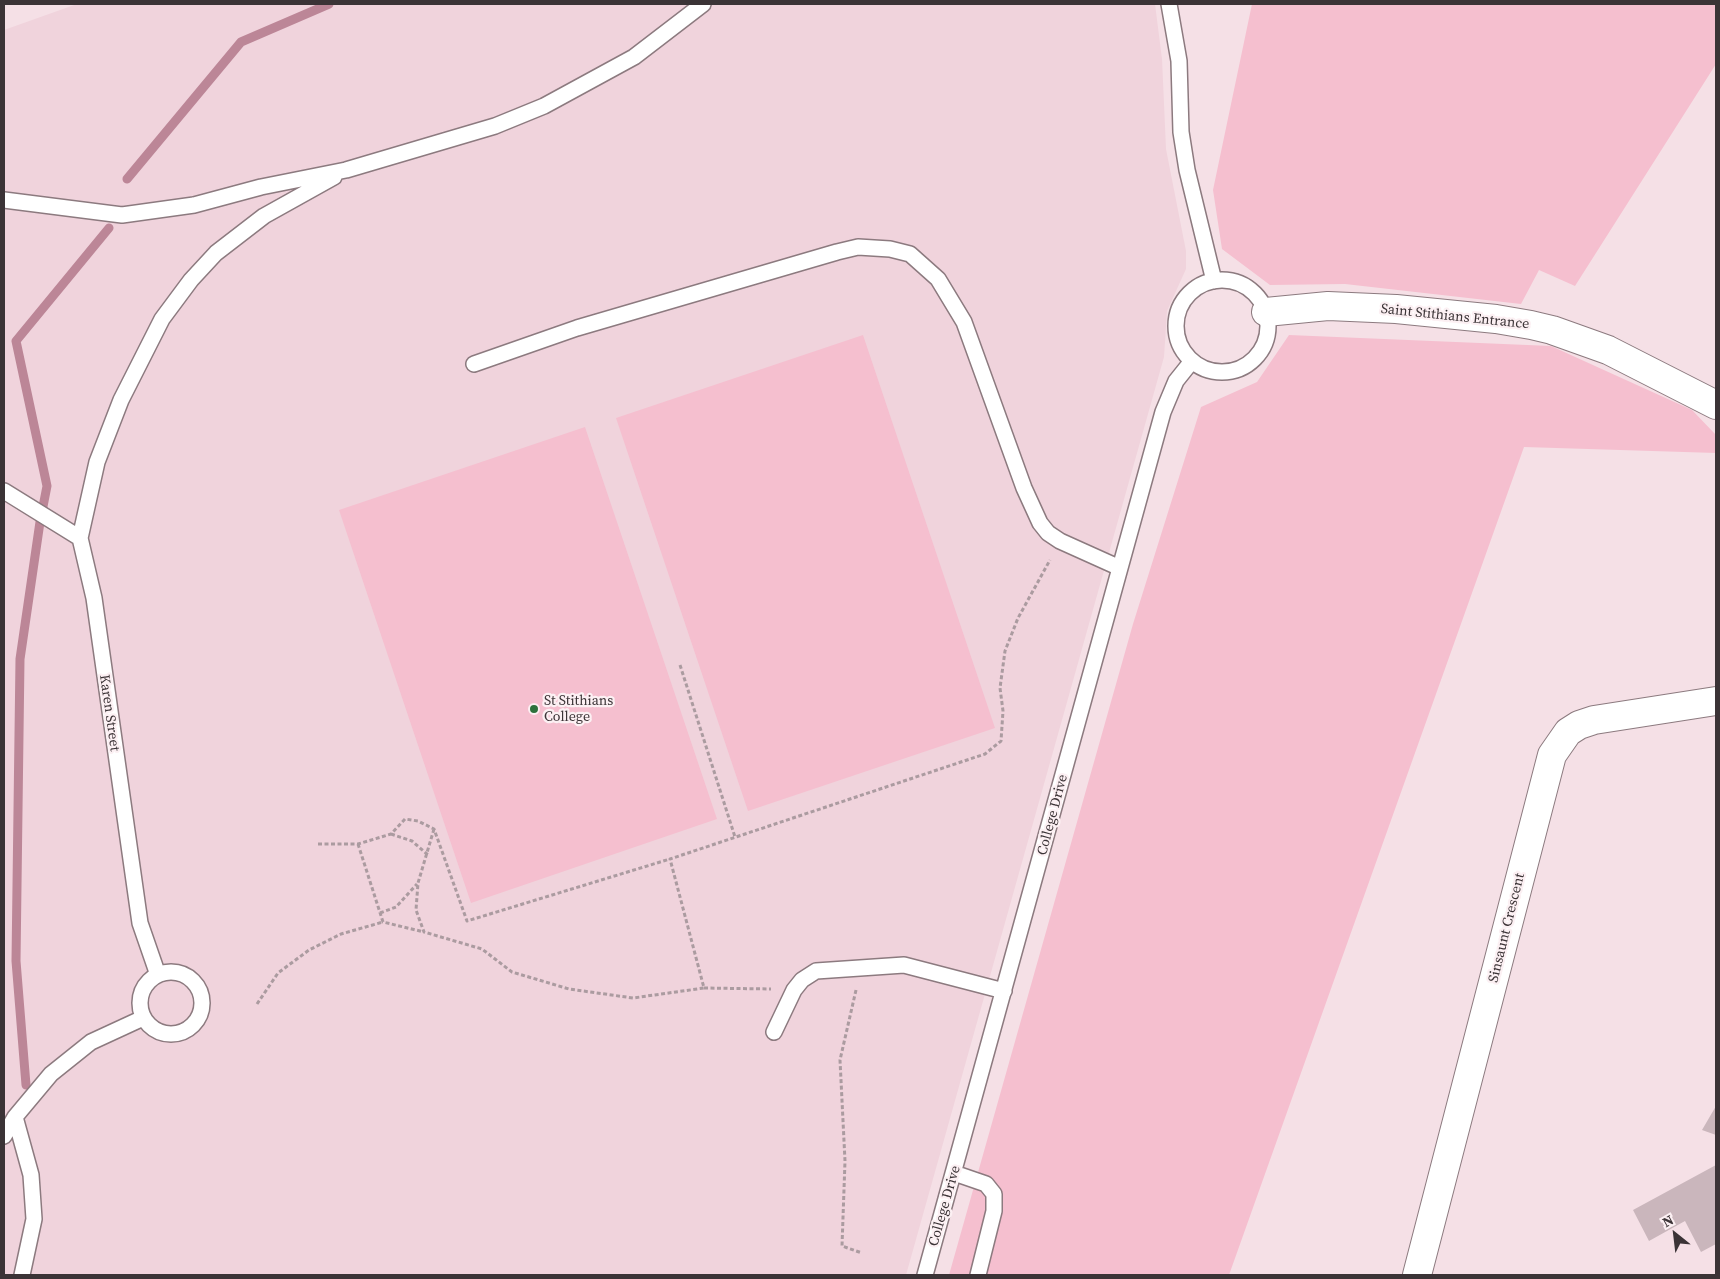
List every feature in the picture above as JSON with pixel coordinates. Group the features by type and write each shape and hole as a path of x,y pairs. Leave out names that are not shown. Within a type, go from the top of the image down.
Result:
{"street":[{"name":"Saint Stithians Entrance","path":"1266,312 1328,306 1396,309 1496,319 1531,325 1552,330 1608,350 1716,405"},
{"name":"Sinsaunt Crescent","path":"1417,1275 1552,755 1568,732 1594,720 1716,701"}],"lane":[{"path":"4,200 62,210 122,215 194,205 261,187 346,170 494,126 544,106 634,57 703,4"},
{"path":"1169,4 1179,61 1181,132 1187,170 1214,281"},
{"path":"4,491 17,501 80,538 97,462 121,400 162,319 191,280 216,253 264,216 346,170"},
{"path":"474,364 577,328 837,252 858,247 890,248 910,254 938,279 964,322 1024,488 1040,523 1060,541 1120,568"},
{"path":"1214,281 1234,281 1248,288 1259,299 1266,312 1269,327 1266,342 1258,355 1234,371 1219,372 1204,369 1192,361 1182,350 1176,336 1176,320 1181,306 1190,293 1203,284 1214,281"},
{"name":"College Drive","path":"925,1275 1163,412 1176,381 1192,361"},
{"name":"Karen Street","path":"80,538 94,598 140,923 158,974"},
{"path":"774,1032 794,990 802,980 816,972 861,967 904,966 1004,991"},
{"path":"176,973 188,976 199,990 202,1008 198,1020 189,1029 178,1034 166,1034 155,1030 143,1018 140,998 145,987 158,974 176,973"},
{"path":"4,1136 16,1117 51,1074 91,1042 143,1018"},
{"path":"16,1117 30,1175 34,1219 22,1275"},
{"path":"954,1173 986,1184 994,1194 994,1211 978,1275"}],"path":[{"path":"318,844 358,844 391,834 405,819 418,821 434,828 467,921 670,859 985,754 1001,741 1003,711 1000,688 1005,651 1018,618 1060,541"},
{"path":"680,665 735,837"},
{"path":"424,932 416,910 418,883 428,855 434,828"},
{"path":"391,834 412,842 428,855"},
{"path":"358,844 383,922"},
{"path":"670,859 704,988"},
{"path":"380,913 396,907 418,883"},
{"path":"256,1004 278,973 309,950 341,934 383,922 482,949 512,972 569,989 633,998 704,988 739,987 794,990"},
{"path":"861,967 840,1060 845,1161 842,1246 862,1253"}],"shaded area":[{"name":"St Stithians College","path":"77,4 1155,4 1162,59 1166,149 1186,251 1186,269 1167,311 1164,357 906,1275 4,1275 4,30"},
{"path":"1252,4 1716,4 1716,64 1575,286 1539,270 1521,304 1345,284 1270,285 1222,249 1213,190"},
{"path":"863,335 995,728 748,811 616,418"},
{"path":"1289,335 1551,346 1692,410 1716,435 1716,453 1524,447 1229,1275 949,1275 1133,624 1201,407 1257,382"},
{"path":"585,427 717,819 471,903 339,510"}],"building":[{"path":"1716,1106 1716,1135 1702,1130"},
{"path":"1716,1165 1716,1244 1701,1252 1685,1221 1649,1241 1633,1210"}],"waterway":[{"path":"127,179 241,42 329,4"},
{"path":"26,1085 16,961 20,659 47,486 16,341 109,228"}],"place":[{"name":"St Stithians College","path":"534,709"}]}
